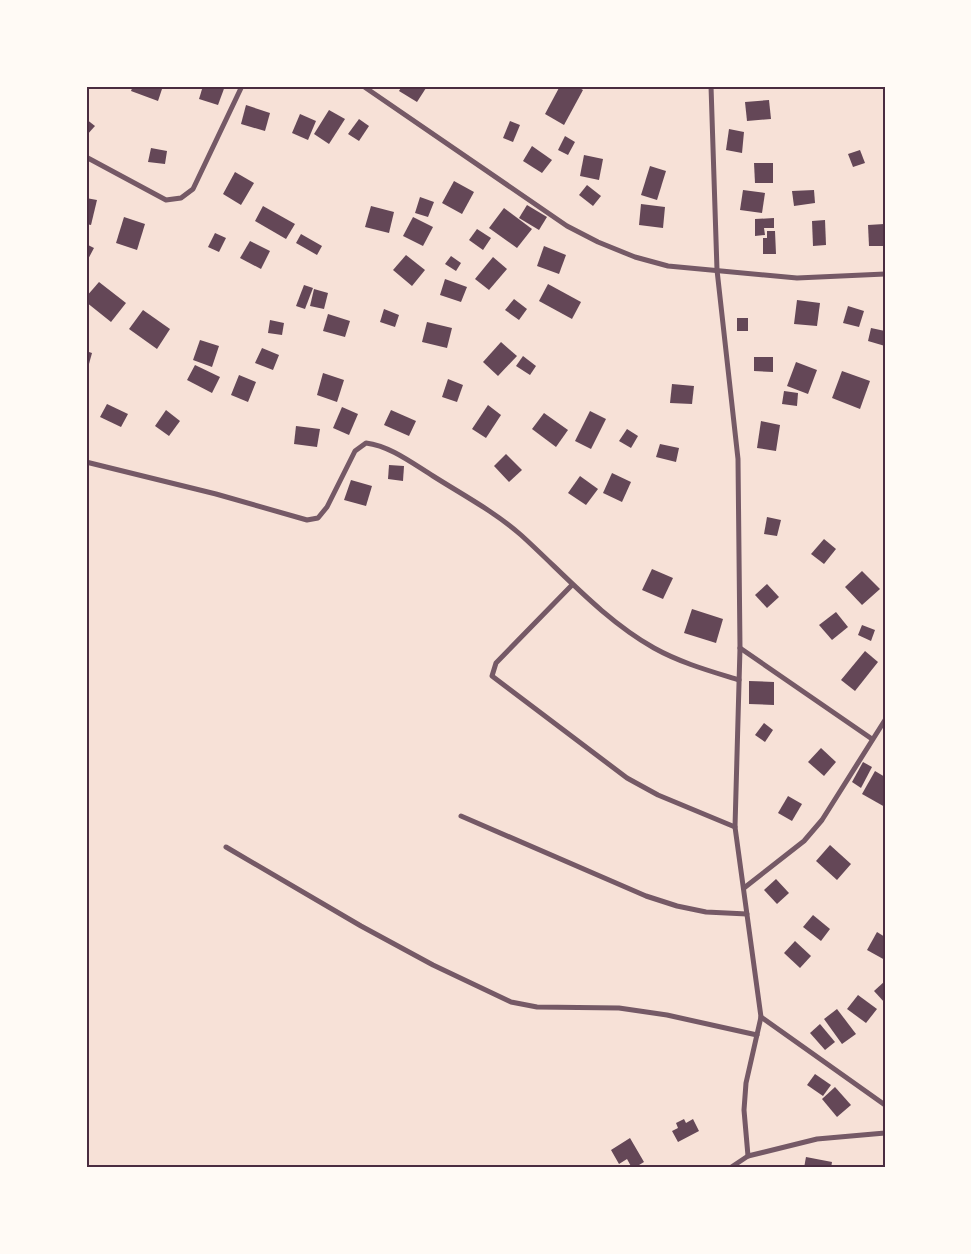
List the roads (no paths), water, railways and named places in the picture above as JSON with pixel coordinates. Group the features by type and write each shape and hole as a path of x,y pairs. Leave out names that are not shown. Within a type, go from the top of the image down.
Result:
{"street":[{"path":"86,157 166,200 181,198 193,189 242,86"},
{"path":"317,86 336,86"},
{"path":"363,86 568,226 598,242 635,257 668,266 797,278 885,274"},
{"path":"711,86 717,270 738,459 740,648 735,827 761,1017 746,1083 744,1110 748,1156"},
{"path":"86,462 216,494 307,520 318,518 326,507 355,451 366,443 379,445 499,517 520,534 572,585 620,624 654,647 688,664 739,680"},
{"path":"572,585 496,663 492,676 627,778 658,794 735,827"},
{"path":"740,648 872,739"},
{"path":"744,888 804,841 816,827 885,720"},
{"path":"461,816 646,896 677,906 706,912 747,914"},
{"path":"226,847 368,931 433,965 511,1002 537,1006 619,1008 667,1015 757,1035"},
{"path":"761,1017 885,1105"},
{"path":"730,1168 748,1156 817,1139 885,1133"}]}
